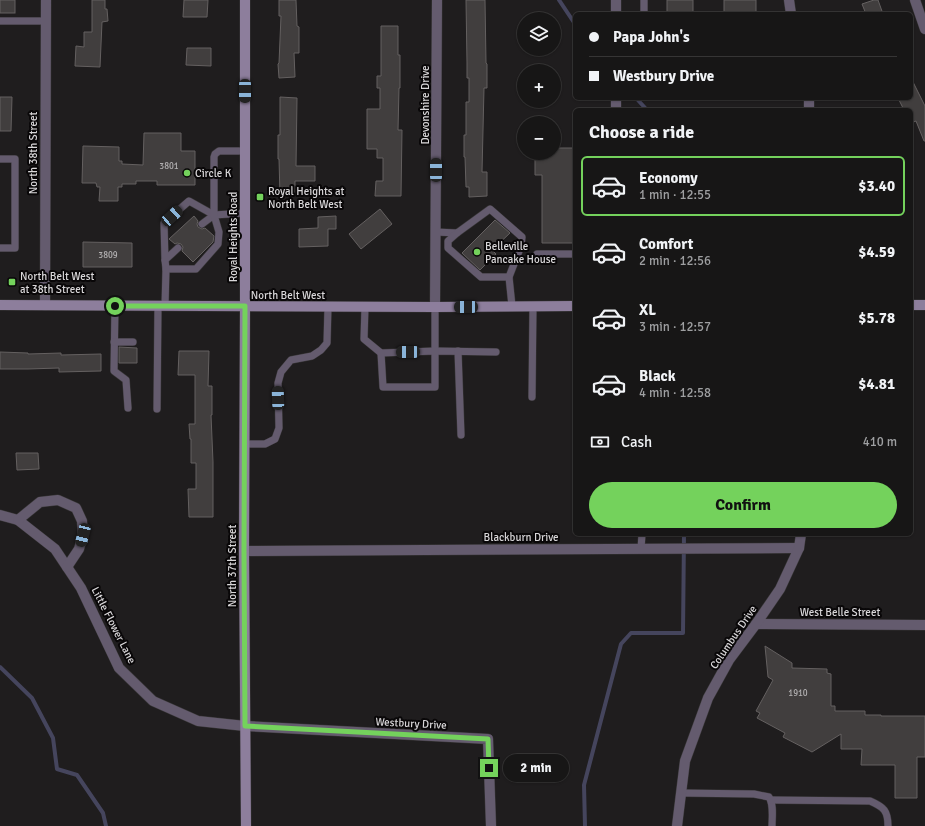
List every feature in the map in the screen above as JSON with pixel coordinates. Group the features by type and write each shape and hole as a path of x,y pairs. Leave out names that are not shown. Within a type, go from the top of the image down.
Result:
{"street":[{"name":"North 38th Street","path":"45,305 46,0"},
{"name":"Royal Heights Road","path":"244,0 245,306"},
{"name":"Devonshire Drive","path":"435,307 437,0"},
{"path":"616,0 616,12"},
{"path":"789,0 791,12"},
{"path":"915,0 925,29"},
{"name":"North Belt West","path":"0,305 328,307 573,306"},
{"path":"913,305 925,305"},
{"name":"North 37th Street","path":"245,306 244,551 246,826"},
{"path":"18,520 40,502 58,500 76,508 82,521 83,535 79,549 67,567"},
{"name":"Little Flower Lane","path":"0,515 18,520 55,549 81,588 119,668 153,701 198,721 245,726"},
{"name":"Columbus Drive","path":"677,826 684,761 708,698 729,660 780,589 799,548 801,536"},
{"name":"Blackburn Drive","path":"244,551 799,548"},
{"name":"West Belle Street","path":"756,624 925,625"},
{"name":"Westbury Drive","path":"245,726 488,739 490,826"}],"lane":[{"path":"644,0 644,12"},
{"path":"0,21 46,21"},
{"path":"166,269 196,269 218,244 219,232 214,215 214,156 219,151 245,151"},
{"path":"0,159 14,159 15,248 0,248"},
{"path":"157,409 161,306 166,269 164,224 189,201 214,215 245,213"},
{"path":"509,277 481,277 448,248 448,241 490,209 522,237 509,277 512,306"},
{"path":"202,224 214,215"},
{"path":"436,232 457,233"},
{"path":"165,260 178,248"},
{"path":"537,254 573,254"},
{"path":"115,306 114,371 126,380 128,408"},
{"path":"532,398 533,306"},
{"path":"244,444 265,444 275,439 279,428 278,383 281,372 291,360 312,356 321,350 327,343 328,307"},
{"path":"365,307 364,339 382,353 435,351 496,352"},
{"path":"382,353 383,387 435,387 435,307"},
{"path":"114,342 133,342"},
{"path":"458,351 461,435"},
{"path":"641,549 642,536"},
{"path":"681,793 754,794 769,797 771,800 870,802 882,807 887,814 888,826"},
{"path":"771,800 772,826"}],"building":[{"path":"0,0 15,0 15,13 0,13"},
{"path":"92,0 105,0 105,9 107,9 108,21 102,22 100,67 75,66 76,46 84,47 84,32 92,32"},
{"path":"184,0 208,0 207,17 183,17"},
{"path":"279,0 296,0 297,26 299,27 299,53 294,53 295,77 279,78 278,64 281,16 279,16"},
{"path":"466,0 485,0 487,88 484,88 482,172 487,172 487,196 469,197 469,187 466,187 464,135 466,135 466,102 469,102 469,78 467,78"},
{"path":"667,0 693,0 693,12 667,12"},
{"path":"724,0 756,0 756,12 724,12"},
{"path":"878,0 882,12 865,12 862,4"},
{"path":"381,26 398,26 400,88 398,130 402,130 401,196 375,196 376,181 383,181 383,158 377,158 377,149 367,149 367,109 380,109 380,88 377,88 377,76 381,76"},
{"path":"187,48 211,48 211,66 186,65"},
{"path":"913,82 925,106 925,141 916,121 913,122 913,108 903,108 899,100 913,100"},
{"path":"0,97 12,97 11,131 0,131"},
{"path":"280,97 297,98 296,166 315,166 315,181 295,181 295,195 280,196 278,135 280,135"},
{"path":"144,133 181,133 181,151 195,151 195,185 157,185 157,181 136,181 136,184 122,184 122,187 118,187 118,201 99,201 100,187 97,187 96,183 82,183 83,146 119,147 119,161 122,161 122,164 143,165"},
{"path":"561,148 573,148 573,243 542,243 542,175 535,175 535,160 561,160"},
{"path":"380,209 392,224 361,249 349,234"},
{"path":"194,216 198,221 198,227 202,229 205,228 214,236 213,242 193,262 182,251 183,247 181,244 175,244 169,239"},
{"path":"336,216 336,229 328,229 328,246 299,247 299,229 318,228 318,217"},
{"path":"495,220 510,233 492,250 496,254 480,270 462,253"},
{"path":"83,242 132,243 132,267 83,267"},
{"path":"119,347 137,348 137,363 119,363"},
{"path":"179,351 209,351 208,386 212,386 211,415 213,517 189,517 188,489 196,489 196,463 191,463 191,439 189,424 195,424 195,375 178,375"},
{"path":"0,352 28,354 61,353 61,355 101,354 101,371 59,372 59,368 0,369"},
{"path":"16,453 38,453 39,469 17,470"},
{"path":"765,646 792,663 792,668 827,669 827,673 831,674 831,706 835,706 835,711 865,711 865,715 881,716 925,716 925,757 917,757 917,798 895,798 895,765 861,765 862,749 841,749 841,734 812,752 783,737 785,733 757,718 760,713 756,711 773,680 768,677"}],"waterway":[{"path":"559,0 573,21"},
{"path":"638,100 645,108"},
{"path":"585,826 584,785 621,644 631,633 683,633 684,536"},
{"path":"0,667 32,698 53,738 57,769 77,775 103,813 106,826"}],"place":[{"name":"Circle K","path":"187,173"},
{"name":"Royal Heights at North Belt West","path":"260,197"},
{"name":"Belleville Pancake House","path":"477,252"},
{"name":"North Belt West at 38th Street","path":"12,282"}],"route":[{"path":"115,306 245,306 245,726 488,739 489,768"}]}
